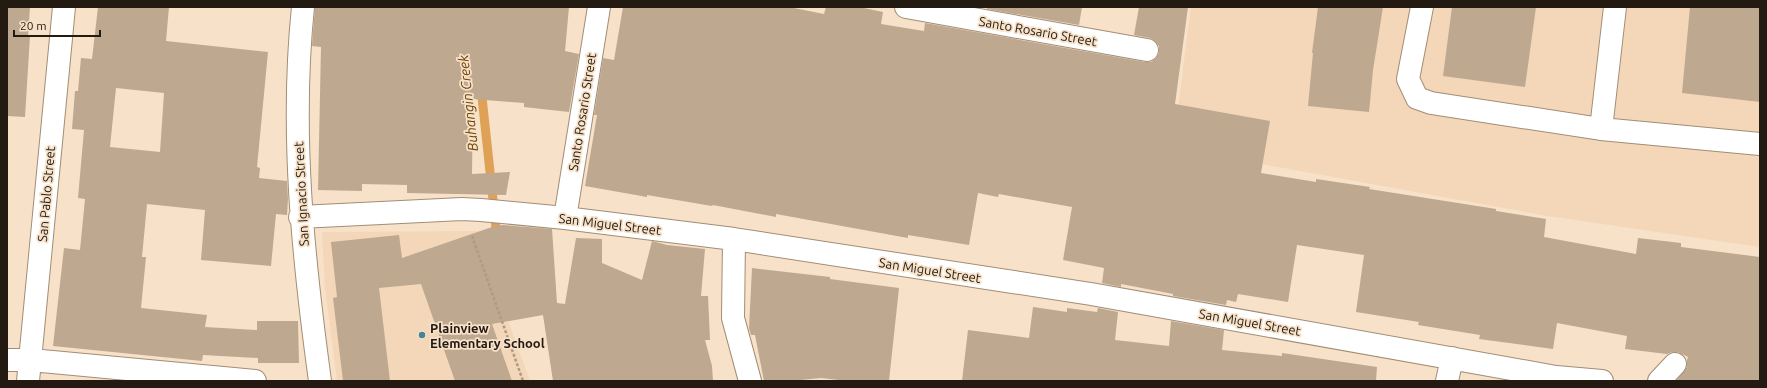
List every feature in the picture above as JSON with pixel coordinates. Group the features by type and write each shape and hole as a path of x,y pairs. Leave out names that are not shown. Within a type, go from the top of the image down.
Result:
{"street":[{"name":"San Pablo Street","path":"29,370 64,7"},
{"name":"San Ignacio Street","path":"303,7 298,71 300,217 306,281 320,381"},
{"name":"Santo Rosario Street","path":"565,218 599,7"},
{"name":"Santo Rosario Street","path":"906,7 1147,50"},
{"path":"1422,7 1408,79 1417,98 1431,103 1601,129 1760,144"},
{"path":"1601,129 1615,7"},
{"name":"San Miguel Street","path":"300,217 481,210 565,218 734,239 1091,294 1452,358 1556,379 1602,381"},
{"path":"734,239 733,318 750,381"},
{"path":"1446,381 1452,358"},
{"path":"7,360 29,370 255,381"},
{"path":"1659,381 1675,364"}],"path":[{"path":"474,241 523,381"}],"shaded area":[{"path":"1191,7 1760,7 1760,247 1548,216 1173,148"},
{"name":"Plainview Elementary School","path":"488,231 490,271 530,381 337,381 325,288 322,232"}],"building":[{"path":"7,7 30,7 28,36 30,36 25,117 7,116"},
{"path":"98,7 169,7 166,41 268,52 257,167 260,168 259,178 287,181 288,199 287,215 276,214 271,266 201,260 205,210 147,204 142,257 146,257 141,308 207,315 205,327 257,330 257,321 298,321 299,363 258,363 258,358 203,355 202,361 53,346 64,248 80,250 85,199 78,198 84,130 72,129 75,91 78,91 81,58 92,59","holes":["116,88 164,93 160,152 110,147"]},
{"path":"315,7 569,7 565,51 579,54 569,112 524,107 524,103 473,99 472,174 510,172 506,195 407,193 407,185 362,184 362,191 318,190 321,47 312,46"},
{"path":"623,7 789,7 824,14 826,7 859,7 883,12 881,24 924,31 925,23 1151,62 1159,53 1159,46 1150,38 1134,35 1139,7 1188,7 1175,104 1270,121 1261,173 1316,182 1316,179 1370,187 1369,189 1496,209 1496,211 1546,219 1544,237 1636,254 1638,238 1681,243 1681,247 1760,257 1760,381 1676,381 1687,367 1688,357 1678,352 1667,354 1625,349 1627,336 1557,323 1553,349 1479,339 1480,335 1418,325 1419,322 1356,312 1364,255 1297,245 1288,302 1238,294 1236,302 1227,300 1226,305 1173,296 1173,294 1121,284 1121,287 1102,283 1104,268 1063,260 1072,207 999,194 998,197 978,193 969,245 908,235 908,238 776,214 776,217 713,205 647,195 647,197 585,186 597,115 594,115 603,58 614,60"},
{"path":"987,7 1082,7 1079,25 987,9"},
{"path":"1318,7 1383,7 1373,70 1369,112 1308,106 1312,53"},
{"path":"1452,7 1536,7 1525,87 1443,76"},
{"path":"1690,7 1760,7 1760,102 1682,93"},
{"path":"503,225 552,229 557,303 565,304 576,238 602,239 602,263 642,280 652,241 667,245 705,249 701,296 708,296 710,340 705,340 712,366 713,381 553,381 543,315 492,324 512,381 455,381 421,284 379,288 390,381 343,381 333,298 337,297 331,242 399,235 402,258 495,226"},
{"path":"752,268 830,277 830,279 899,288 889,381 847,381 821,378 790,381 764,381 755,335 751,335 749,328"},
{"path":"1033,307 1067,312 1067,308 1097,312 1098,308 1118,312 1115,340 1169,346 1171,321 1224,330 1222,350 1282,356 1282,353 1377,367 1376,381 962,381 968,330 1029,338"}],"waterway":[{"name":"Buhangin Creek","path":"481,88 497,237"}],"place":[{"name":"Plainview Elementary School","path":"422,335"}]}
